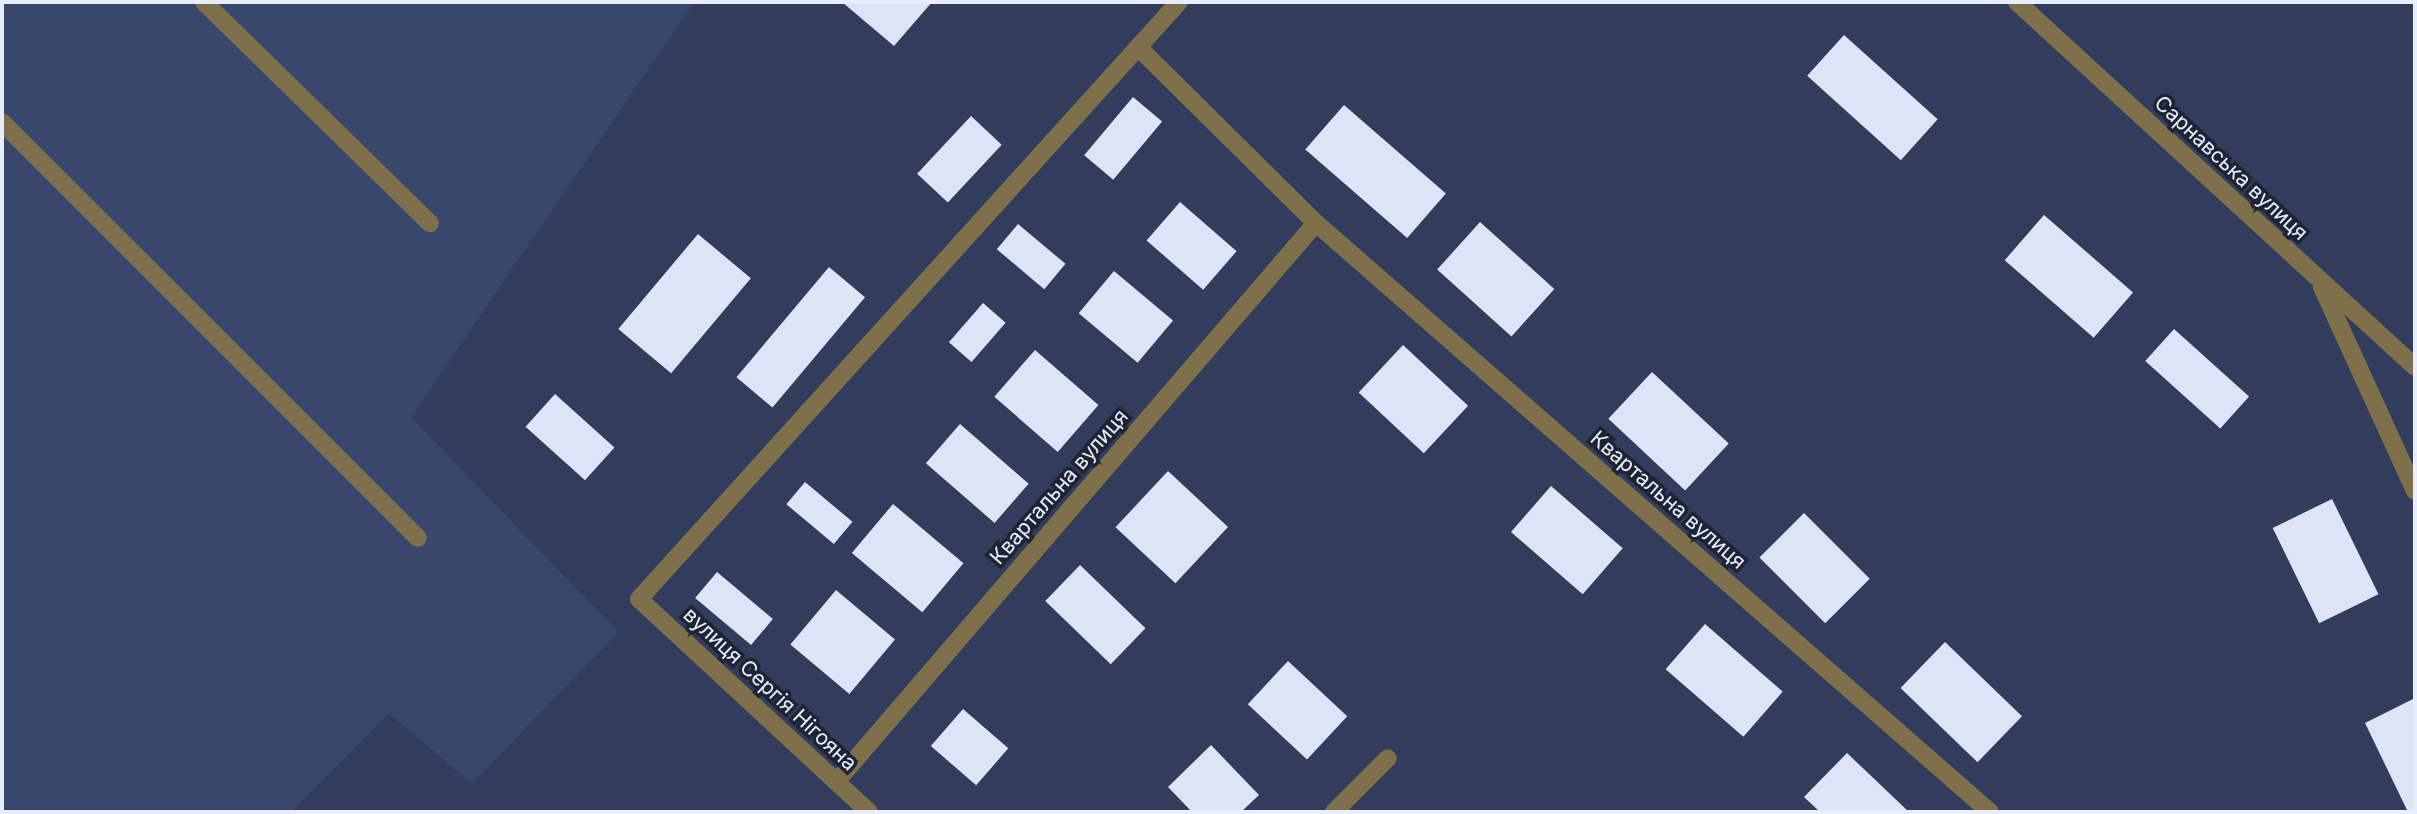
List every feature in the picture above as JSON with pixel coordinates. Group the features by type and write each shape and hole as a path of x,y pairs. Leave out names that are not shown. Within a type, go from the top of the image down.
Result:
{"street":[{"path":"204,2 430,223"},
{"path":"1138,47 1179,2"},
{"name":"Сарнавська вулиця","path":"2017,2 2415,367"},
{"name":"Квартальна вулиця","path":"1138,47 1316,223 1990,812"},
{"name":"вулиця Сергія Нігояна","path":"869,812 639,599 1138,47"},
{"path":"2,122 418,538"},
{"name":"Квартальна вулиця","path":"836,782 1316,223"},
{"path":"2318,278 2415,491"},
{"path":"1334,812 1388,758"}],"shaded area":[{"path":"2,2 694,2 411,417 618,632 472,784 389,713 291,812 2,812"}],"building":[{"path":"842,2 932,2 894,46"},
{"path":"1844,35 1938,119 1901,160 1807,76"},
{"path":"1133,97 1162,121 1113,180 1084,155"},
{"path":"1344,105 1446,194 1407,238 1305,150"},
{"path":"971,116 1002,145 948,202 917,174"},
{"path":"1180,202 1237,251 1203,290 1147,240"},
{"path":"2044,215 2133,292 2094,338 2005,260"},
{"path":"1480,222 1554,289 1511,336 1437,270"},
{"path":"1018,224 1065,264 1044,289 997,249"},
{"path":"698,234 751,278 671,373 618,329"},
{"path":"829,267 865,297 772,408 736,377"},
{"path":"1114,271 1173,320 1138,363 1079,313"},
{"path":"983,303 1006,323 972,362 949,342"},
{"path":"2174,329 2249,397 2220,429 2145,361"},
{"path":"1403,345 1468,406 1424,453 1359,393"},
{"path":"1035,350 1098,405 1058,452 994,397"},
{"path":"1652,372 1729,444 1685,490 1608,419"},
{"path":"555,394 614,448 585,480 526,427"},
{"path":"960,424 1029,484 995,523 926,463"},
{"path":"1168,471 1228,527 1175,583 1115,527"},
{"path":"805,482 852,522 834,544 786,504"},
{"path":"1551,486 1623,548 1583,594 1511,532"},
{"path":"2332,499 2378,594 2319,623 2273,528"},
{"path":"893,504 963,563 922,612 852,553"},
{"path":"1804,513 1870,579 1825,623 1759,558"},
{"path":"1080,565 1145,628 1111,664 1045,601"},
{"path":"717,572 773,619 751,645 695,598"},
{"path":"836,590 895,639 849,694 790,644"},
{"path":"1705,624 1783,692 1743,737 1666,669"},
{"path":"1945,642 2022,716 1978,762 1901,688"},
{"path":"1288,661 1347,716 1307,759 1248,704"},
{"path":"2415,698 2415,812 2408,812 2365,723"},
{"path":"963,709 1008,748 976,785 931,746"},
{"path":"1211,745 1259,795 1241,812 1192,812 1168,787"},
{"path":"1847,753 1909,812 1820,812 1804,797"}]}
